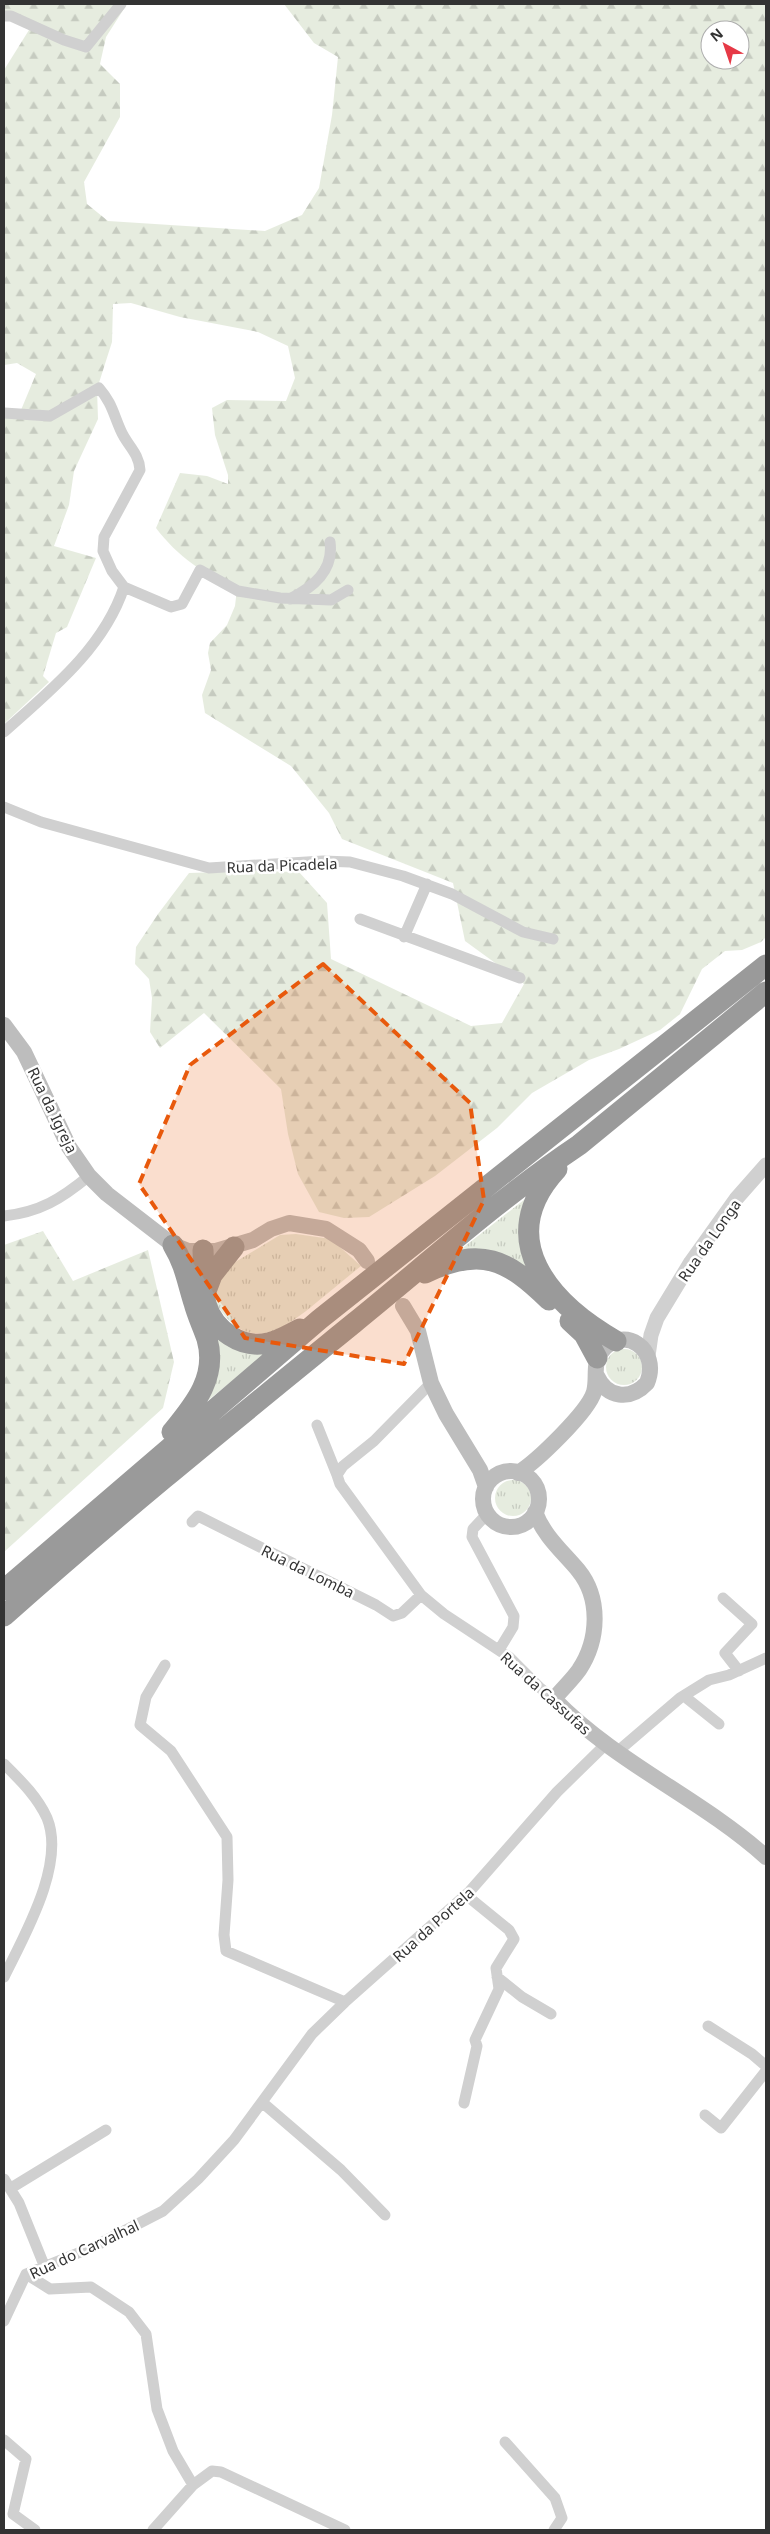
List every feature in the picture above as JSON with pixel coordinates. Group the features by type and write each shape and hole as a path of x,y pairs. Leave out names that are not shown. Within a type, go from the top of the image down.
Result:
{"highway":[{"path":"4,1590 320,1319 766,965"},
{"path":"402,1296 548,1166 579,1145 766,992"},
{"path":"579,1145 544,1182 530,1212 527,1240 539,1270 556,1293 591,1327 624,1341"},
{"path":"173,1245 211,1316 220,1328 242,1343 268,1343 320,1319"},
{"path":"198,1293 234,1248"},
{"path":"154,1460 172,1433 196,1404 208,1378 209,1355 207,1340 198,1293 192,1277 203,1250"},
{"path":"4,1616 219,1433 444,1264 476,1259 502,1263 528,1279 584,1334 597,1367"}],"main road":[{"name":"Rua da Igreja","path":"4,1024 24,1052 69,1147 90,1176 107,1194 173,1245 188,1250 216,1251 234,1248 290,1222 326,1229 359,1250 367,1261"},
{"name":"Rua da Igreja","path":"130,1211 203,1250"},
{"path":"402,1296 418,1331 431,1383 463,1443 480,1470 486,1487"},
{"path":"624,1341 639,1345 648,1356"},
{"name":"Rua da Longa","path":"597,1367 602,1351 624,1341"},
{"name":"Rua da Longa","path":"535,1512 538,1504 536,1487 548,1458 596,1405 613,1394 622,1396 640,1390 650,1374 648,1356"},
{"path":"597,1367 606,1390 613,1394"},
{"path":"554,1699 579,1670 593,1636 594,1604 589,1588 579,1572 546,1536 535,1512 526,1523 519,1526 512,1527 497,1524 487,1514 483,1500 486,1487 490,1481 511,1473 539,1458 586,1405 594,1393 597,1367"},
{"path":"463,1443 511,1473 531,1481 536,1487"},
{"path":"519,1526 546,1536"},
{"name":"Rua da Cassufas","path":"554,1699 573,1719 611,1749 705,1811 766,1856"}],"street":[{"path":"4,16 11,16 64,40 86,47 121,4"},
{"path":"4,413 50,416 99,388 110,401 121,433 139,460 140,470 104,537 103,551 112,571 124,587 171,607 182,604 200,570 238,591 290,599 330,600 348,590"},
{"path":"290,599 311,588 323,572 331,551 330,542"},
{"path":"4,732 52,688 98,639 117,608 124,587"},
{"name":"Rua da Picadela","path":"4,807 41,822 209,868 323,861 350,862 427,884 461,898 523,932 553,939"},
{"path":"404,937 427,884"},
{"path":"360,919 404,937 468,957 520,978"},
{"name":"Rua da Longa","path":"648,1356 651,1335 657,1318 691,1262 730,1207 766,1166"},
{"path":"4,1216 38,1210 65,1196 90,1176"},
{"name":"Rua da Longa","path":"624,1341 657,1318"},
{"path":"337,1475 343,1466 374,1441 431,1383"},
{"name":"Rua da Cassufas","path":"317,1425 340,1484 421,1595 444,1614 499,1650 554,1699"},
{"path":"487,1514 472,1530 472,1537 514,1616 513,1627 499,1650"},
{"name":"Rua da Lomba","path":"192,1522 198,1516 376,1605 393,1616 402,1613 421,1595"},
{"path":"723,1598 752,1624 725,1653 739,1671"},
{"name":"Rua da Portela","path":"263,2103 312,2034 345,2002 466,1895 557,1792 611,1749 684,1696 709,1680 739,1671 766,1658"},
{"path":"165,1665 146,1697 140,1725 170,1751 227,1837 228,1880 224,1935 226,1951 345,2002"},
{"path":"684,1696 719,1724"},
{"path":"4,1764 28,1788 47,1818 51,1844 47,1881 33,1919 4,1977"},
{"path":"464,2103 477,2046 475,2040 499,1989 496,1968 514,1939 509,1930 466,1895"},
{"path":"497,1977 522,1997 551,2014"},
{"path":"708,2026 752,2054 766,2066"},
{"path":"705,2115 721,2128 766,2071"},
{"path":"263,2103 334,2163 385,2215"},
{"name":"Rua do Carvalhal","path":"4,2320 26,2274 44,2265 93,2247 163,2211 198,2179 234,2140 263,2103"},
{"path":"44,2265 19,2203 7,2184 106,2130"},
{"path":"26,2274 50,2289 91,2287 129,2312 146,2334 157,2409 173,2451 193,2484"},
{"path":"4,2440 26,2460 13,2514 34,2530"},
{"path":"505,2442 555,2498 562,2518 554,2530"},
{"path":"153,2530 193,2484 212,2471 222,2472 345,2530"}],"highlighted area":[{"path":"323,964 470,1103 484,1200 404,1364 245,1338 139,1184 190,1065"}],"green space":[{"path":"4,4 127,4 106,37 100,64 120,84 120,117 84,182 87,204 108,221 265,231 302,215 319,188 332,115 338,57 314,43 284,4 766,4 766,937 761,942 742,950 725,951 702,969 680,1014 660,1030 619,1049 589,1060 532,1093 497,1128 435,1176 369,1217 344,1218 319,1212 298,1174 288,1134 281,1089 204,1013 160,1048 150,1032 152,998 149,979 135,964 136,947 189,873 299,872 327,903 331,959 471,1026 502,1023 524,984 465,941 453,883 342,839 329,813 291,766 205,713 202,695 211,670 208,653 210,643 227,625 235,606 237,589 214,578 192,564 156,528 180,473 207,476 228,484 228,475 215,435 212,408 227,400 286,401 295,378 288,346 258,332 180,317 131,303 113,304 112,342 97,389 98,419 74,471 69,505 54,546 96,558 67,627 56,633 43,676 49,682 4,724 4,411 21,410 36,374 17,363 4,365 4,70 34,22 4,13"},
{"path":"534,1192 535,1274 455,1254"},
{"path":"43,1231 73,1281 148,1250 174,1362 163,1408 4,1552 4,1245"},
{"path":"296,1234 331,1239 361,1266 303,1313 277,1329 265,1333 252,1333 240,1329 228,1319 216,1304 216,1283 227,1267 280,1235"},
{"path":"214,1335 272,1349 206,1402"},
{"path":"624,1349 637,1354 642,1367 637,1380 624,1385 611,1380 606,1367 611,1354"},
{"path":"513,1480 520,1481 526,1485 530,1491 530,1505 526,1511 520,1515 513,1516 506,1515 500,1511 496,1505 495,1498 496,1491 500,1485 506,1481"}]}
